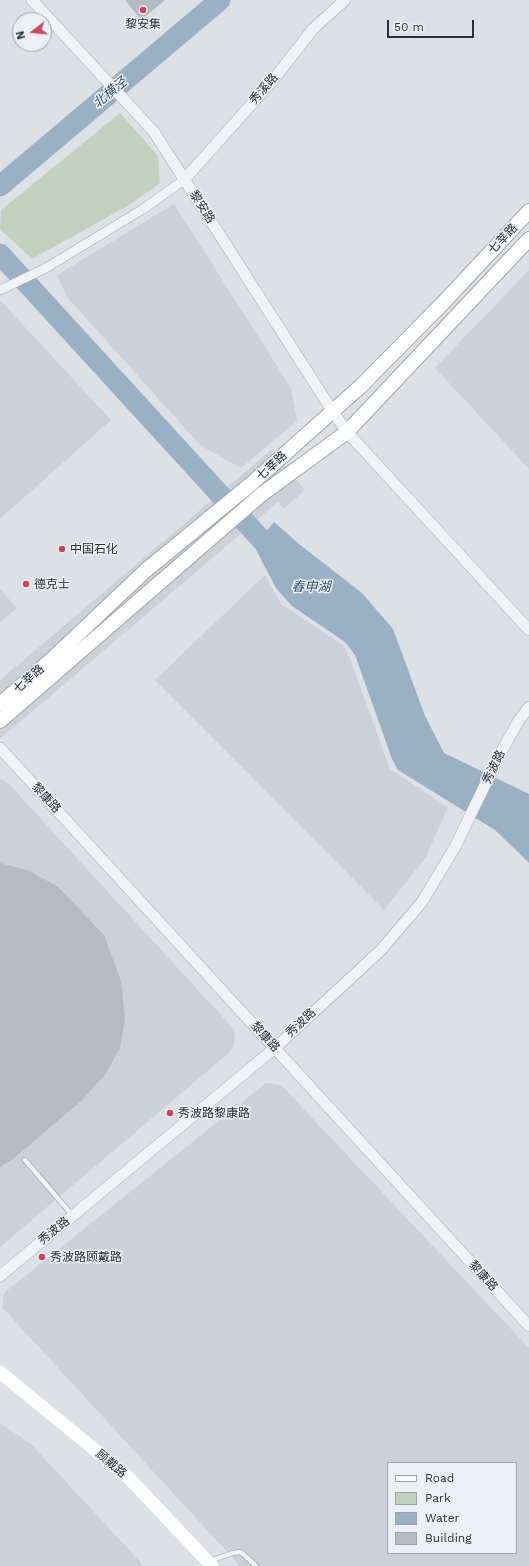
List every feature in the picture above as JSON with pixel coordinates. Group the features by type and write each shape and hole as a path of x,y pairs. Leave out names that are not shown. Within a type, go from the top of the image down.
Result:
{"main road":[{"name":"七莘路","path":"0,704 52,659 145,571 210,516 252,484 333,412 366,381 442,304 529,212"},
{"name":"七莘路","path":"0,721 262,494 347,432 529,239"},
{"name":"顾戴路","path":"0,1372 128,1478 210,1564"}],"street":[{"name":"黎安路","path":"32,0 154,132 347,432 529,630"},
{"name":"秀溪路","path":"184,180 273,80 313,29 345,0"},
{"path":"0,290 46,268 143,209 184,180"},
{"name":"秀波路","path":"0,1276 274,1048 381,950 422,902 455,847 499,756 519,720 529,708"},
{"name":"黎康路","path":"0,748 529,1326"}],"lane":[{"path":"25,1160 73,1216"},
{"path":"210,1564 233,1553 241,1552 256,1566"}],"shaded area":[{"path":"174,204 291,388 297,421 241,468 200,445 68,298 57,275"},
{"path":"529,270 529,469 435,368"},
{"path":"0,300 111,420 0,519"},
{"path":"271,450 305,490 284,509 278,502 0,739 0,680"},
{"path":"265,575 281,604 344,646 351,661 390,769 448,807 426,857 384,910 155,680"},
{"path":"0,589 17,608 0,623"},
{"path":"0,778 9,784 231,1026 235,1036 234,1045 230,1052 0,1247"},
{"path":"266,1083 281,1085 529,1348 529,1566 240,1566 2,1307 4,1293"},
{"path":"0,1423 31,1444 144,1566 0,1566"}],"green space":[{"path":"120,113 158,156 160,183 131,204 32,259 0,229 1,210"}],"water":[{"name":"春申湖","path":"274,522 299,544 362,593 393,629 425,716 444,753 529,794 529,863 495,830 398,770 392,759 355,655 345,642 292,606 276,588 254,546"}],"building":[{"name":"黎安集","path":"125,0 165,0 141,20"},
{"path":"0,863 30,871 58,887 104,935 121,981 125,1019 120,1048 105,1075 80,1102 14,1158 0,1167"}],"waterway":[{"name":"北横泾","path":"0,186 220,0"},
{"path":"0,254 279,559"}],"place":[{"name":"黎安集","path":"143,10"},
{"name":"中国石化","path":"62,549"},
{"name":"德克士","path":"26,584"},
{"name":"秀波路黎康路","path":"170,1113"},
{"name":"秀波路顾戴路","path":"42,1257"}]}
